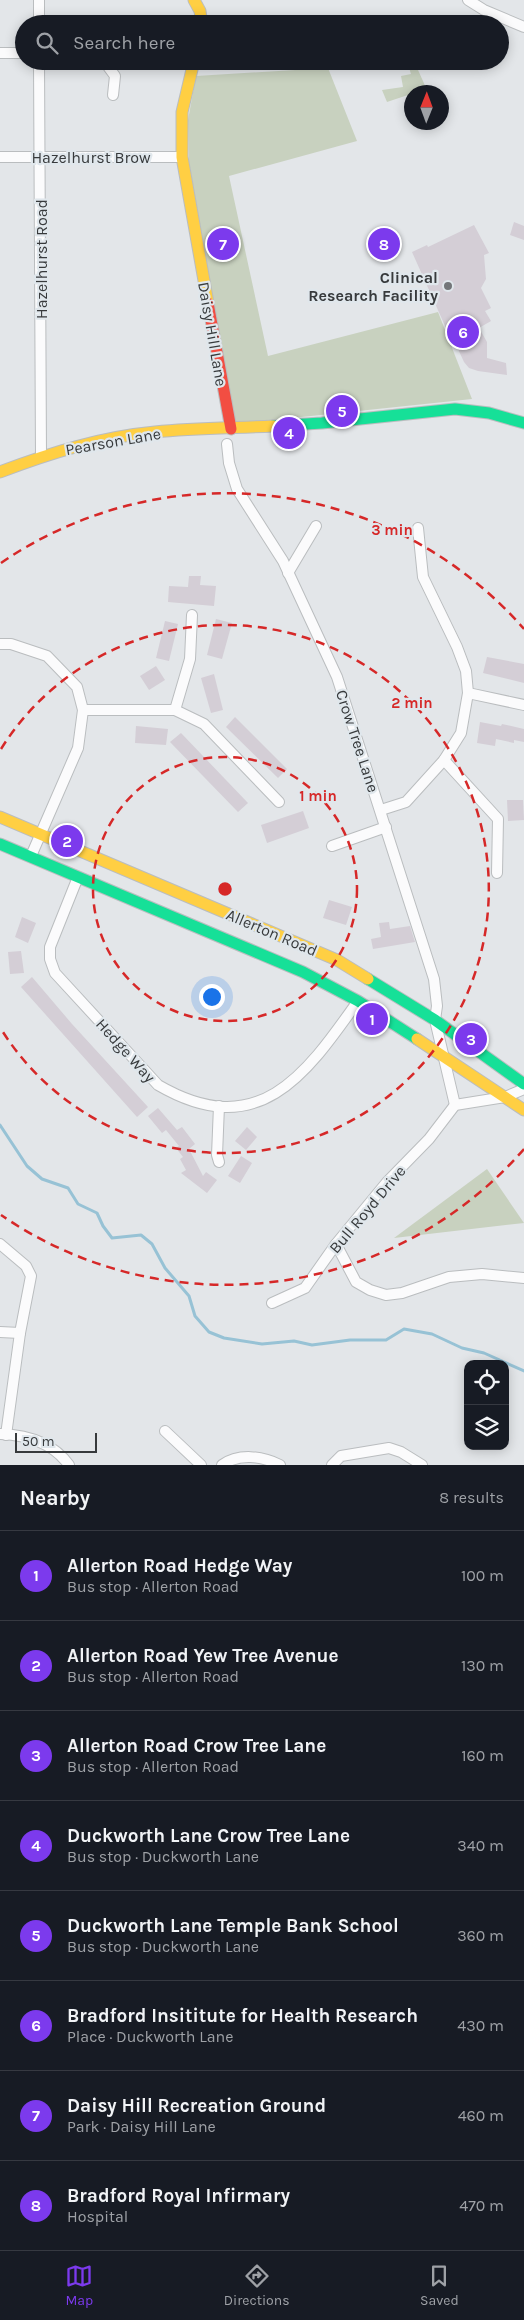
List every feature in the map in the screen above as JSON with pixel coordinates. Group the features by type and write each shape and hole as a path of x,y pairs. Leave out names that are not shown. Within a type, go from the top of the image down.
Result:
{"street":[{"path":"39,0 39,15"},
{"path":"194,0 201,15"},
{"path":"468,0 496,15"},
{"path":"509,21 524,27"},
{"path":"0,53 15,53"},
{"name":"Hazelhurst Road","path":"39,70 41,456"},
{"path":"111,70 116,76 114,95"},
{"name":"Daisy Hill Lane","path":"192,70 182,112 182,157 230,429"},
{"name":"Hazelhurst Brow","path":"0,157 182,157"},
{"name":"Pearson Lane","path":"0,472 41,456 75,446 154,432 322,423 455,409 489,413 524,423"},
{"name":"Crow Tree Lane","path":"227,444 229,463 237,489 288,574 337,677 434,979 437,1006 435,1020 443,1056"},
{"path":"288,574 316,526"},
{"path":"381,810 406,802 444,760 460,733 468,693 466,671 457,647 423,577 418,528"},
{"path":"175,710 190,659 192,615"},
{"path":"0,644 11,644 47,656 77,687 83,710 78,748 31,856"},
{"path":"468,693 524,705"},
{"path":"83,710 175,710 204,724 279,802"},
{"path":"444,760 498,819 497,873"},
{"name":"Allerton Road","path":"0,817 337,960 435,1020 524,1084"},
{"path":"332,846 386,827"},
{"name":"Allerton Road","path":"0,844 303,972 358,1001 524,1110"},
{"name":"Hedge Way","path":"78,876 50,947 50,959 56,973 158,1085 178,1096 219,1106 259,1102 294,1082 319,1056 358,1001"},
{"path":"443,1056 455,1105 504,1096 524,1089"},
{"name":"Bull Royd Drive","path":"272,1303 305,1288 336,1244 387,1182 429,1139 455,1105"},
{"path":"219,1106 217,1154 220,1162"},
{"path":"0,1244 20,1260 30,1272 3,1435 30,1438 45,1444 60,1454 69,1465"},
{"path":"336,1244 356,1282 370,1290 386,1294 402,1293 449,1277 482,1274 524,1278"},
{"path":"0,1332 20,1334"},
{"path":"165,1431 201,1465"},
{"path":"332,1465 341,1456 389,1448 401,1452 422,1465"},
{"path":"222,1465 228,1461 246,1456 270,1460 280,1465"}],"green space":[{"path":"295,70 329,70 357,141 229,176 268,356 438,312 472,399 235,424 189,162 188,120 196,76"},
{"path":"410,70 418,70 425,85 404,85 404,96 387,102 382,90 403,87 401,76 411,74"},
{"path":"487,1169 524,1223 394,1238"}],"building":[{"path":"514,222 524,226 524,240 510,235"},
{"path":"474,225 489,253 484,255 486,279 481,288 491,308 485,311 491,321 479,328 487,342 487,358 506,363 507,375 478,371 469,368 464,362 452,336 450,337 412,252 427,245 428,247"},
{"path":"189,576 201,576 200,585 216,586 214,606 168,602 169,586 188,587"},
{"path":"216,619 232,623 222,659 207,655"},
{"path":"165,621 178,624 169,661 156,658"},
{"path":"487,657 524,664 524,683 483,673"},
{"path":"156,666 165,680 149,690 140,676"},
{"path":"214,674 223,710 211,713 201,678"},
{"path":"235,717 287,769 278,778 226,727"},
{"path":"480,722 524,729 524,742 514,740 514,743 496,739 495,746 477,743"},
{"path":"136,726 168,729 166,745 135,743"},
{"path":"181,733 248,803 238,812 170,742"},
{"path":"507,800 523,800 524,820 508,821"},
{"path":"303,811 309,828 267,843 261,825"},
{"path":"329,900 352,907 346,925 323,918"},
{"path":"22,917 36,923 28,943 15,937"},
{"path":"389,922 390,929 410,926 415,942 373,949 371,939 381,937 379,923"},
{"path":"21,951 24,973 10,974 8,952"},
{"path":"32,977 148,1107 137,1117 21,987"},
{"path":"158,1108 177,1130 182,1127 195,1144 189,1149 203,1176 206,1172 217,1180 207,1193 181,1173 186,1170 180,1159 183,1157 176,1148 179,1146 166,1130 162,1133 148,1116"},
{"path":"247,1127 257,1137 246,1150 235,1141"},
{"path":"241,1156 252,1163 240,1183 228,1176"}],"waterway":[{"path":"0,1125 27,1166 42,1179 68,1188 78,1204 97,1213 103,1226 112,1238 141,1235 152,1244 165,1268 189,1296 195,1316 209,1332 224,1338 262,1344 294,1341 312,1345 350,1340 386,1340 404,1329 432,1334 462,1348 484,1353 524,1371"}],"traffic: fast":[{"path":"273,426 322,423 455,409 489,413 524,423"},
{"path":"0,844 303,972 358,1001 417,1039"},
{"path":"368,979 435,1020 524,1084"}],"traffic: slow":[{"path":"194,0 201,15"},
{"path":"192,70 182,112 182,157 208,303"},
{"path":"0,472 57,452 135,434 273,426"},
{"path":"0,817 337,960 368,979"},
{"path":"417,1039 524,1110"}],"traffic: jam":[{"path":"208,303 231,429"}],"place":[{"name":"Daisy Hill Recreation Ground","path":"223,244"},
{"name":"Bradford Royal Infirmary","path":"384,244"},
{"name":"Clinical Research Facility","path":"448,286"},
{"name":"Bradford Insititute for Health Research","path":"463,332"},
{"name":"Duckworth Lane Temple Bank School","path":"342,411"},
{"name":"Duckworth Lane Crow Tree Lane","path":"289,433"},
{"name":"Allerton Road Yew Tree Avenue","path":"67,841"},
{"name":"Allerton Road Hedge Way","path":"372,1019"},
{"name":"Allerton Road Crow Tree Lane","path":"471,1039"}]}
